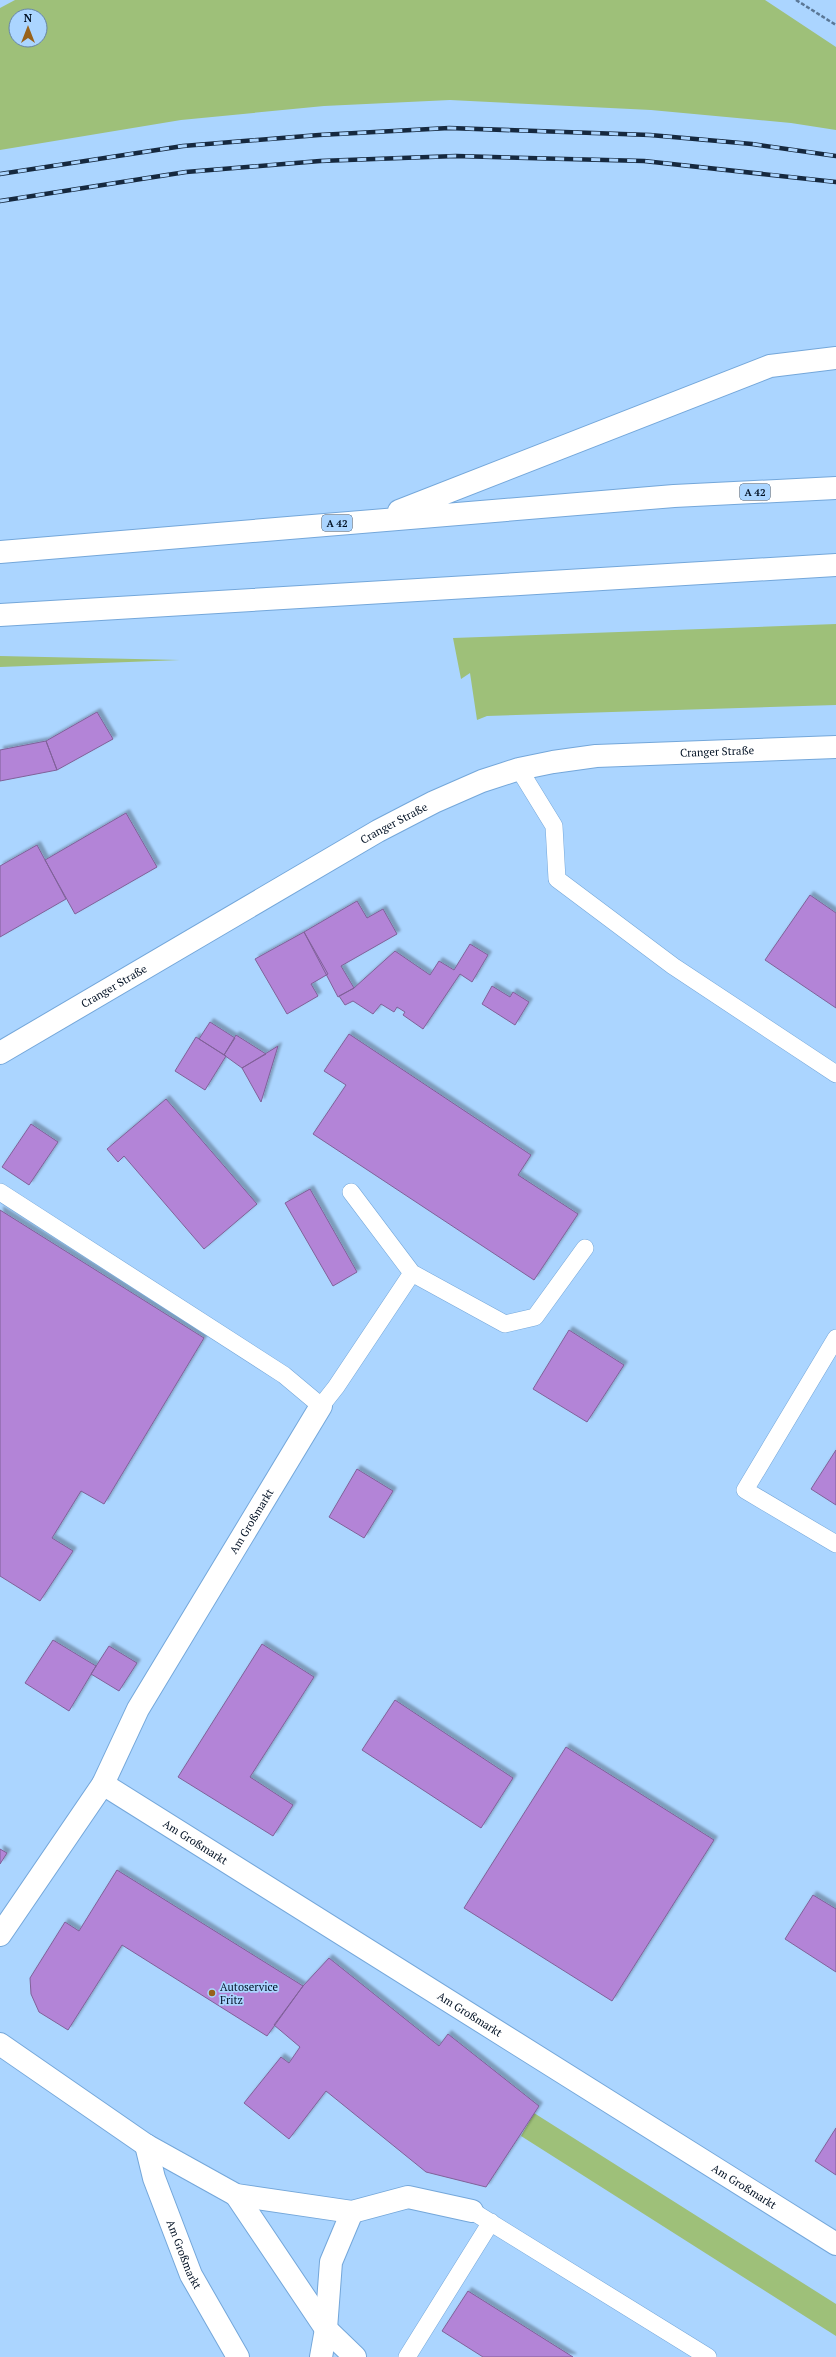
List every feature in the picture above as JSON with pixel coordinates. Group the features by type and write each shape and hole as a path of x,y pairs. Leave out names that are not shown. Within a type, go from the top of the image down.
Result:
{"main road":[{"path":"377,520 770,366 836,358"},
{"name":"A 42","path":"0,552 674,496 836,488"},
{"path":"0,615 836,565"},
{"name":"Cranger Straße","path":"0,1053 378,831 434,802 482,781 519,769 596,756 836,747"},
{"name":"Am Großmarkt","path":"0,1936 103,1784 138,1709 321,1406"},
{"name":"Am Großmarkt","path":"103,1784 836,2244"},
{"path":"0,2044 146,2145 236,2195 352,2212 408,2197 472,2211"},
{"name":"Am Großmarkt","path":"146,2145 154,2178 191,2275 238,2357"},
{"path":"236,2195 326,2329 355,2357"},
{"path":"321,2357 326,2329 331,2262 352,2212"}],"lane":[{"path":"519,769 554,826 557,879 673,966 836,1074"},
{"path":"0,1192 284,1375 321,1406 336,1387 412,1273"},
{"path":"351,1192 412,1273 505,1324 535,1316 585,1248"},
{"path":"836,1338 744,1490 836,1544"},
{"path":"472,2211 708,2357"},
{"path":"407,2357 491,2222"}],"path":[{"path":"796,0 836,25"}],"green space":[{"path":"15,0 765,0 836,47 836,130 791,123 651,110 450,100 324,106 181,120 0,150 0,8"},
{"path":"836,624 836,705 487,716 477,720 470,673 461,679 453,638"},
{"path":"0,656 180,660 0,667"},
{"path":"534,2113 836,2304 836,2336 521,2136"}],"building":[{"path":"97,712 113,739 57,770 46,741"},
{"path":"46,741 57,770 0,781 0,750"},
{"path":"126,813 157,867 75,914 45,860"},
{"path":"37,845 66,899 0,937 0,866"},
{"path":"810,895 836,913 836,1008 765,960"},
{"path":"357,901 367,918 383,909 397,934 341,966 354,988 338,997 304,932"},
{"path":"304,932 328,974 311,984 318,996 287,1014 255,959"},
{"path":"470,944 488,955 472,982 460,974 423,1029 403,1015 405,1012 397,1007 394,1012 381,1004 373,1014 353,1001 345,1005 339,996 354,988 395,951 430,975 439,961 454,970"},
{"path":"492,986 510,997 513,992 529,1002 515,1025 482,1004"},
{"path":"210,1022 235,1038 224,1055 199,1039"},
{"path":"349,1034 531,1155 518,1175 578,1214 534,1280 313,1134 346,1085 324,1071"},
{"path":"236,1035 266,1054 242,1068 224,1055"},
{"path":"196,1037 226,1056 205,1090 175,1071"},
{"path":"278,1046 261,1102 242,1068"},
{"path":"166,1099 257,1204 204,1249 124,1156 118,1162 107,1149"},
{"path":"31,1124 58,1142 29,1185 2,1167"},
{"path":"310,1189 357,1272 333,1286 285,1203"},
{"path":"0,1210 204,1338 104,1504 81,1491 52,1538 73,1551 40,1601 0,1576"},
{"path":"569,1330 624,1365 587,1422 533,1389"},
{"path":"836,1450 836,1505 811,1489"},
{"path":"357,1469 393,1491 364,1538 329,1517"},
{"path":"53,1640 96,1666 69,1711 25,1683"},
{"path":"262,1644 314,1677 250,1777 293,1805 273,1836 178,1777"},
{"path":"109,1646 137,1663 119,1691 91,1674"},
{"path":"395,1700 513,1778 481,1828 362,1750"},
{"path":"566,1747 714,1840 612,2001 464,1908"},
{"path":"0,1849 7,1853 0,1864"},
{"path":"117,1870 303,1986 267,2036 122,1945 68,2030 39,2012 31,1994 30,1978 65,1922 79,1931"},
{"path":"813,1895 836,1909 836,1972 785,1939"},
{"path":"329,1958 439,2046 448,2034 539,2106 486,2187 426,2172 326,2091 289,2139 244,2103 281,2057 289,2063 300,2047 274,2025 303,1986"},
{"path":"836,2128 836,2175 815,2161"},
{"path":"468,2291 573,2357 483,2357 442,2331"}],"railway":[{"path":"0,174 183,146 319,135 449,128 650,135 752,144 836,156"},
{"path":"0,201 186,172 320,161 456,156 644,161 836,182"}],"place":[{"name":"Autoservice Fritz","path":"212,1993"}]}
